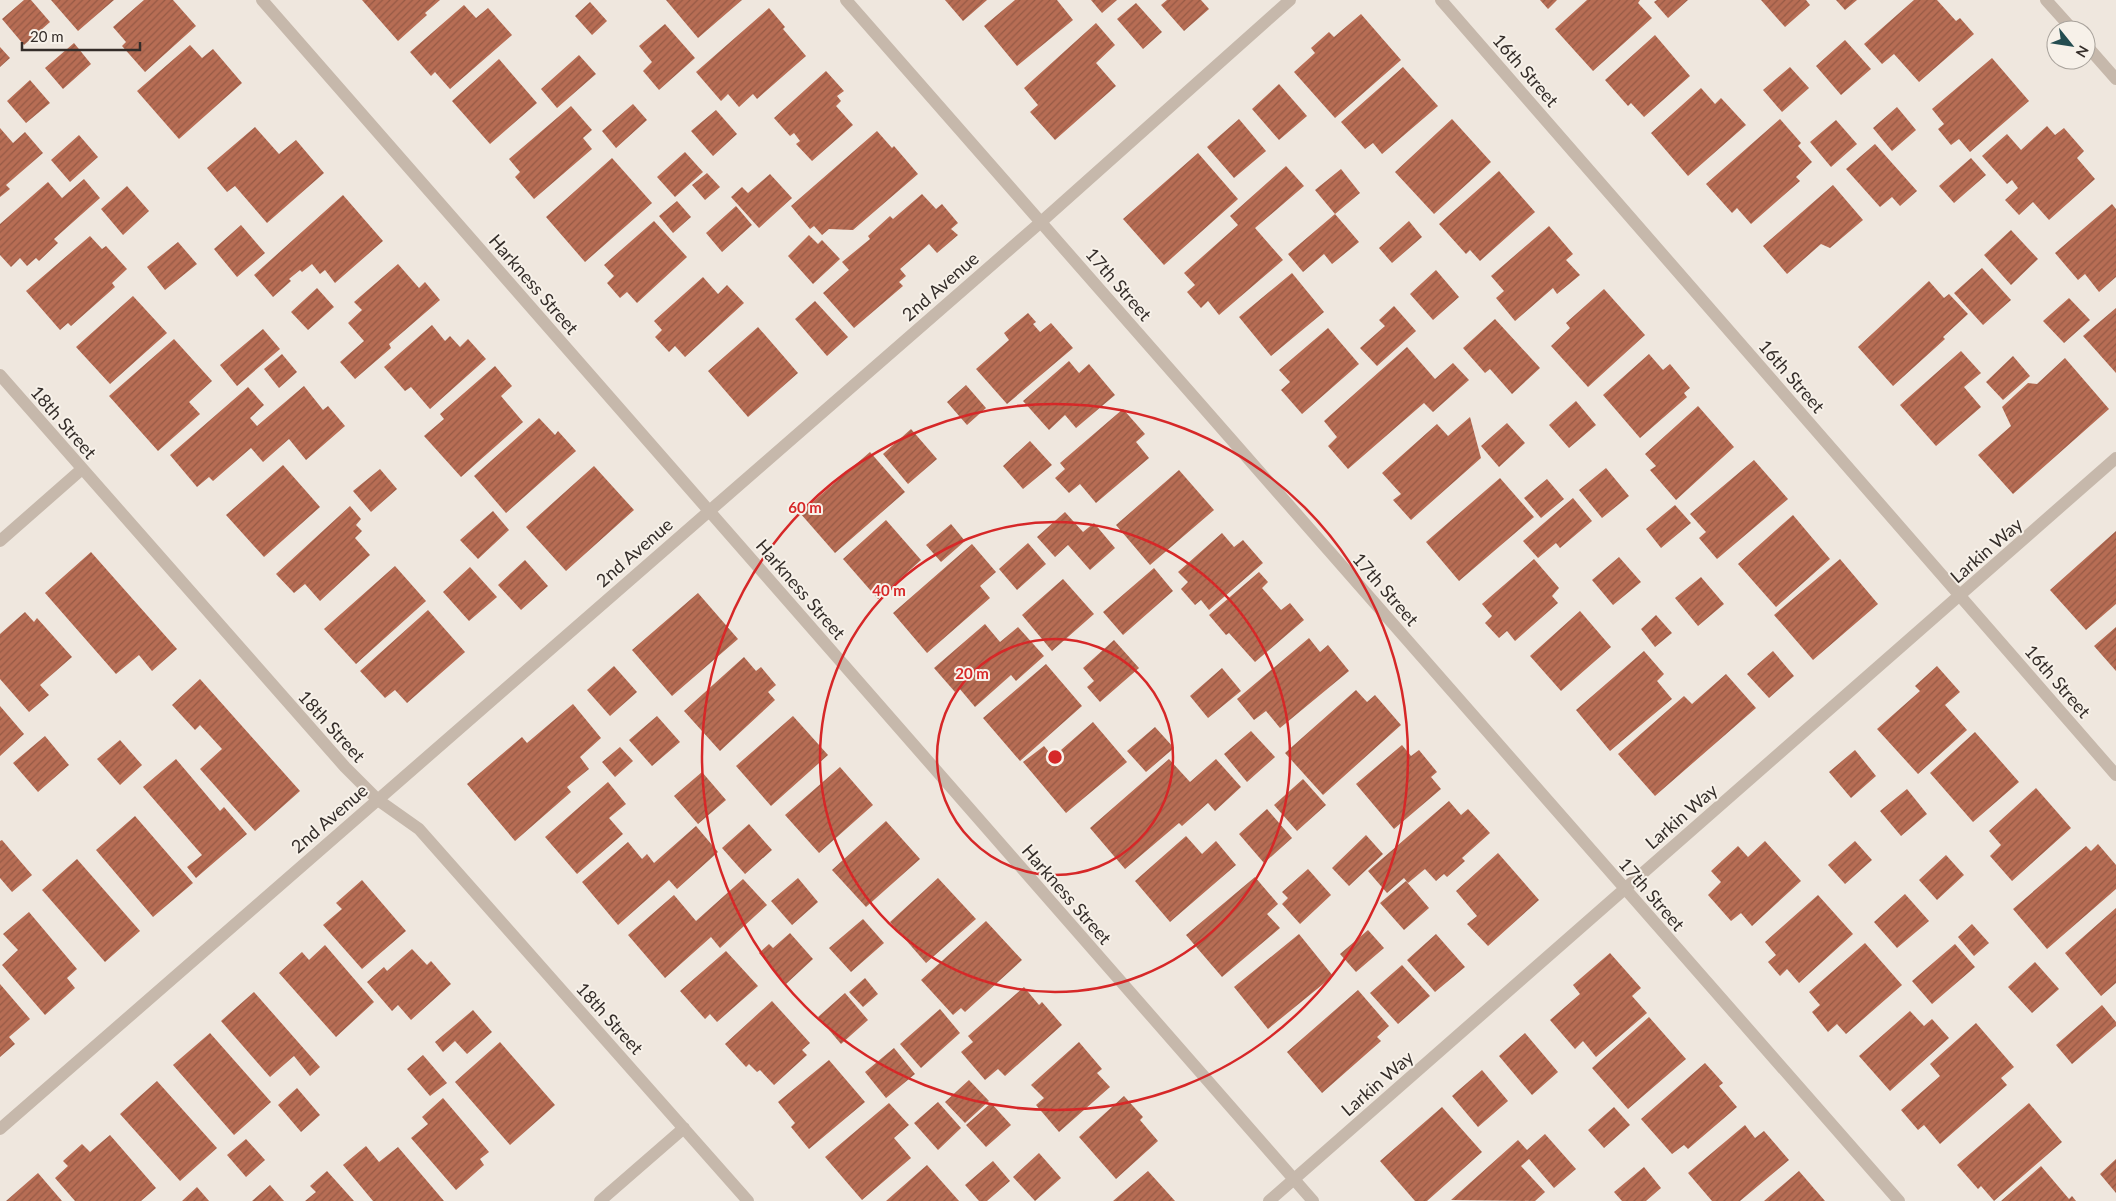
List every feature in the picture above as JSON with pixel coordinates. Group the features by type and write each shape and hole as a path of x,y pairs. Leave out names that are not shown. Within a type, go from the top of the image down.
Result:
{"street":[{"name":"Harkness Street","path":"262,0 1313,1201"},
{"name":"17th Street","path":"846,0 1898,1201"},
{"name":"2nd Avenue","path":"0,1129 708,510 1041,222 1290,0"},
{"name":"16th Street","path":"1441,0 2116,775"},
{"path":"2046,0 2064,20"},
{"path":"2096,57 2116,80"},
{"name":"18th Street","path":"0,375 345,767 378,800 419,829 748,1201"},
{"name":"Larkin Way","path":"1269,1201 2116,458"},
{"path":"0,541 82,469"},
{"path":"600,1201 684,1128"}],"building":[{"path":"24,0 31,0 50,22 24,45 2,19"},
{"path":"51,0 114,0 78,31"},
{"path":"144,0 173,0 196,26 145,72 122,46 126,42 113,27"},
{"path":"362,0 440,0 425,13 427,15 398,41"},
{"path":"666,0 742,0 698,38"},
{"path":"945,0 987,0 963,21"},
{"path":"1015,0 1057,0 1073,20 1017,66 984,26"},
{"path":"1091,0 1117,0 1102,13"},
{"path":"1167,0 1201,0 1209,9 1184,31 1161,5"},
{"path":"1540,0 1557,0 1548,9"},
{"path":"1587,0 1640,0 1638,3 1652,18 1593,71 1555,29"},
{"path":"1657,0 1688,0 1668,18 1654,2"},
{"path":"1761,0 1806,0 1810,5 1785,27"},
{"path":"1836,0 1857,0 1845,10"},
{"path":"1914,0 1937,0 1956,21 1960,18 1974,34 1919,82 1894,54 1882,64 1864,44"},
{"path":"590,2 607,21 592,35 575,16"},
{"path":"1136,3 1162,32 1143,49 1117,19"},
{"path":"464,5 476,18 488,8 512,35 450,89 435,72 431,76 410,52"},
{"path":"769,8 785,27 783,29 806,56 757,99 753,94 739,107 728,94 721,101 696,72"},
{"path":"1361,14 1401,60 1335,118 1294,72 1315,53 1311,48 1329,32 1334,37"},
{"path":"1096,23 1115,45 1096,63 1116,86 1055,140 1030,112 1038,105 1024,88"},
{"path":"665,24 695,58 659,90 643,71 652,62 639,46"},
{"path":"1655,35 1690,76 1644,117 1631,103 1628,106 1605,80"},
{"path":"1845,40 1871,69 1841,95 1816,66"},
{"path":"74,43 91,64 63,89 45,68"},
{"path":"190,45 202,58 213,49 242,83 179,139 137,91"},
{"path":"0,47 10,58 0,67"},
{"path":"579,55 596,74 557,108 541,89"},
{"path":"1992,58 2029,101 1970,152 1959,139 1951,145 1938,129 1944,124 1932,109"},
{"path":"499,59 537,103 490,144 452,101"},
{"path":"1403,67 1438,106 1382,154 1373,143 1365,149 1341,122"},
{"path":"1790,67 1809,88 1782,112 1763,90"},
{"path":"826,71 844,91 837,96 841,101 836,106 853,125 812,161 796,144 800,141 794,133 790,136 774,118"},
{"path":"30,80 50,103 26,123 7,101"},
{"path":"1279,84 1307,116 1279,140 1252,109"},
{"path":"1701,88 1715,104 1721,98 1746,125 1688,176 1651,133"},
{"path":"633,104 647,120 616,148 602,131"},
{"path":"571,106 592,130 583,138 592,149 534,199 515,177 520,172 509,159"},
{"path":"1897,107 1916,130 1892,151 1873,128"},
{"path":"716,110 737,134 713,156 691,131"},
{"path":"1239,119 1266,151 1234,178 1207,147"},
{"path":"1452,119 1491,162 1434,214 1395,172"},
{"path":"1780,119 1801,143 1798,146 1812,162 1796,177 1800,181 1751,224 1737,208 1732,213 1706,184"},
{"path":"1836,120 1857,144 1831,167 1810,142"},
{"path":"2047,126 2055,135 2064,128 2084,151 2077,158 2095,179 2049,220 2033,202 2019,215 2005,200 2018,188 2012,180 2007,184 1982,156 2007,134 2021,150"},
{"path":"255,127 279,154 296,140 324,173 267,223 235,186 227,192 207,168"},
{"path":"0,128 13,143 25,132 43,153 6,185 10,189 0,197"},
{"path":"877,131 892,148 894,146 918,174 853,230 829,229 822,235 814,226 810,229 791,206"},
{"path":"79,135 98,157 70,182 51,160"},
{"path":"1875,144 1917,191 1900,206 1892,197 1880,207 1846,169"},
{"path":"685,152 703,172 675,197 657,177"},
{"path":"1198,153 1238,199 1164,265 1123,219"},
{"path":"612,158 652,203 585,262 546,217"},
{"path":"1971,158 1986,175 1954,203 1939,186"},
{"path":"1286,166 1304,186 1255,228 1283,260 1219,315 1208,301 1201,308 1187,292 1195,285 1184,273 1238,225 1230,216"},
{"path":"1341,169 1360,193 1335,214 1315,190"},
{"path":"1499,171 1535,212 1480,261 1470,250 1466,254 1439,224"},
{"path":"707,173 720,187 705,200 692,185"},
{"path":"770,174 792,198 759,228 731,197 742,187 748,193"},
{"path":"84,179 100,198 54,239 58,243 39,261 36,258 27,266 20,258 11,267 0,255 0,224 48,182 62,198"},
{"path":"1833,185 1863,220 1830,248 1821,244 1787,274 1763,246"},
{"path":"127,186 149,211 123,235 101,209"},
{"path":"922,194 936,209 942,204 958,223 951,229 958,235 937,253 929,244 900,269 906,276 899,282 903,286 854,328 823,293 849,270 842,262 870,239 868,236 890,216 893,219"},
{"path":"343,195 383,241 335,283 325,270 320,274 312,264 302,272 300,270 289,279 291,281 273,297 254,275"},
{"path":"677,201 691,217 673,233 659,216"},
{"path":"2112,204 2116,209 2116,277 2099,292 2085,274 2078,280 2055,253"},
{"path":"736,206 752,225 722,252 706,233"},
{"path":"1335,214 1359,242 1332,264 1324,254 1303,272 1288,254"},
{"path":"654,221 687,257 637,303 627,292 620,298 607,283 614,276 604,265"},
{"path":"1409,221 1422,237 1392,263 1379,248"},
{"path":"241,225 265,253 237,277 214,249"},
{"path":"1549,226 1573,254 1566,260 1580,275 1557,294 1553,288 1515,321 1496,298 1504,291 1491,276"},
{"path":"2011,230 2038,259 2011,285 1984,255"},
{"path":"809,235 818,244 822,240 840,259 813,284 788,256"},
{"path":"90,236 102,249 106,246 127,269 112,283 115,287 71,326 68,323 60,330 26,291"},
{"path":"178,242 197,264 165,290 147,267"},
{"path":"398,264 419,288 425,282 440,300 389,344 391,348 355,379 340,362 364,341 348,323 362,310 354,302"},
{"path":"1982,268 2011,300 1983,325 1954,293"},
{"path":"1436,270 1459,297 1433,320 1410,294"},
{"path":"1292,273 1324,312 1271,356 1239,317"},
{"path":"703,277 718,294 727,285 744,303 685,357 675,346 669,352 655,337 662,330 654,321"},
{"path":"1929,281 1944,298 1949,294 1968,314 1943,337 1945,339 1893,386 1858,347"},
{"path":"317,288 334,307 308,330 291,312"},
{"path":"1604,289 1645,335 1588,387 1551,346 1570,328 1566,323"},
{"path":"133,296 167,333 110,384 76,347"},
{"path":"2069,298 2090,320 2064,343 2043,321"},
{"path":"815,301 848,337 827,356 795,319"},
{"path":"1394,306 1416,331 1377,366 1360,348 1385,326 1379,320"},
{"path":"2116,308 2116,373 2083,336"},
{"path":"1028,313 1036,322 1033,324 1040,332 1051,323 1073,348 1007,404 976,369 1009,340 1004,333"},
{"path":"1495,319 1540,368 1512,394 1490,369 1485,373 1463,348"},
{"path":"432,325 445,341 450,336 460,347 468,339 486,359 430,409 411,387 405,391 384,367"},
{"path":"758,327 798,373 748,417 708,371"},
{"path":"1328,328 1359,364 1302,414 1281,390 1290,382 1279,370"},
{"path":"263,329 280,349 237,386 220,365"},
{"path":"174,339 212,381 189,402 200,414 158,451 109,396"},
{"path":"1407,347 1435,379 1453,363 1469,380 1433,412 1424,403 1348,469 1328,446 1337,437 1324,421"},
{"path":"1961,351 1981,373 1964,387 1981,407 1936,446 1900,405"},
{"path":"282,354 297,372 279,388 264,369"},
{"path":"1649,354 1663,370 1670,364 1690,388 1684,393 1687,397 1640,438 1603,395"},
{"path":"2013,356 2030,376 2003,400 1986,382"},
{"path":"2065,358 2109,409 2013,494 1978,455 2011,426 2002,407 2028,383 2037,384"},
{"path":"1069,361 1079,373 1089,364 1115,395 1076,428 1065,415 1049,430 1023,401"},
{"path":"495,366 512,386 501,396 523,422 461,477 424,436 444,419 440,414"},
{"path":"966,385 986,408 967,425 947,402"},
{"path":"304,386 323,410 328,406 345,426 306,460 289,439 263,462 251,448 213,481 209,477 197,487 170,455 248,387 264,405 250,418 257,426"},
{"path":"1576,401 1596,425 1569,448 1549,425"},
{"path":"1698,406 1734,447 1676,500 1650,470 1656,466 1645,454"},
{"path":"1123,409 1145,434 1136,442 1149,458 1096,503 1080,484 1069,493 1055,478 1065,469 1060,463"},
{"path":"1470,417 1481,458 1411,520 1393,500 1401,494 1382,473 1437,424 1448,436"},
{"path":"539,418 555,435 558,431 576,451 506,513 474,476"},
{"path":"1507,423 1525,443 1499,467 1481,446"},
{"path":"911,429 937,459 908,484 883,454"},
{"path":"1030,441 1052,465 1023,489 1003,466"},
{"path":"870,452 905,492 835,553 800,513"},
{"path":"1754,460 1788,499 1717,559 1699,538 1706,532 1690,514"},
{"path":"283,465 320,507 264,557 226,515"},
{"path":"594,466 634,510 566,571 526,527"},
{"path":"1606,468 1629,496 1602,518 1579,490"},
{"path":"380,469 397,489 371,512 353,491"},
{"path":"1179,470 1214,510 1150,565 1116,525"},
{"path":"1500,478 1534,517 1459,581 1426,542"},
{"path":"1547,479 1564,499 1541,518 1524,498"},
{"path":"1573,498 1592,521 1560,548 1556,543 1538,558 1523,541"},
{"path":"1675,505 1691,523 1661,548 1646,529"},
{"path":"350,506 361,519 356,525 362,531 355,538 370,555 320,601 305,584 294,593 276,574"},
{"path":"493,511 509,530 478,559 460,540"},
{"path":"1065,512 1083,532 1094,523 1115,548 1090,570 1068,545 1055,557 1037,537"},
{"path":"1793,515 1830,559 1776,607 1738,564"},
{"path":"886,520 921,560 878,599 843,559"},
{"path":"951,524 965,541 941,562 926,545"},
{"path":"2116,531 2116,604 2086,630 2050,590"},
{"path":"1222,533 1234,547 1243,540 1263,563 1209,610 1201,600 1195,605 1181,589 1188,582 1178,572"},
{"path":"1028,543 1046,564 1017,590 999,569"},
{"path":"972,544 996,572 980,586 990,598 927,653 893,613"},
{"path":"91,552 177,649 152,671 139,655 116,674 45,593"},
{"path":"1619,557 1641,582 1613,605 1592,580"},
{"path":"1534,559 1559,588 1552,596 1558,603 1515,641 1507,631 1499,638 1485,623 1492,616 1482,604"},
{"path":"1840,559 1878,604 1813,660 1774,615"},
{"path":"525,560 548,586 521,610 498,585"},
{"path":"395,566 426,601 356,664 324,629"},
{"path":"470,567 497,597 469,621 443,592"},
{"path":"1154,568 1173,591 1123,635 1103,612"},
{"path":"1259,572 1268,582 1262,588 1281,610 1290,603 1304,620 1255,662 1229,633 1226,635 1209,615"},
{"path":"1701,577 1724,604 1698,626 1675,598"},
{"path":"1063,579 1094,614 1052,651 1022,615"},
{"path":"698,593 738,639 672,696 632,650"},
{"path":"428,610 465,652 407,703 395,690 385,698 360,671"},
{"path":"1580,611 1611,647 1561,691 1530,656"},
{"path":"25,612 34,622 37,618 72,657 40,685 49,695 29,712 0,679 0,634"},
{"path":"1656,615 1672,633 1655,647 1641,629"},
{"path":"985,624 1000,642 1018,627 1044,656 1016,681 1011,675 975,707 959,688 955,692 934,668"},
{"path":"2116,627 2116,671 2094,646"},
{"path":"1309,638 1320,652 1328,645 1349,671 1280,728 1266,711 1254,720 1237,699"},
{"path":"1114,640 1139,668 1100,702 1087,687 1094,681 1083,668"},
{"path":"1644,651 1664,674 1657,681 1672,699 1610,751 1576,710"},
{"path":"1773,651 1794,676 1769,698 1747,674"},
{"path":"744,657 756,671 761,667 776,685 768,692 775,700 720,751 684,711"},
{"path":"1046,664 1082,706 1020,761 983,718"},
{"path":"614,666 637,692 610,716 587,690"},
{"path":"1937,666 1960,692 1945,705 1967,730 1918,774 1877,729 1920,691 1915,686"},
{"path":"1222,668 1241,691 1208,718 1190,696"},
{"path":"1726,674 1756,708 1655,796 1618,754 1684,696 1692,704"},
{"path":"200,679 300,791 255,831 200,769 222,749 200,725 195,730 172,705"},
{"path":"1356,690 1367,702 1375,695 1401,725 1323,795 1285,753"},
{"path":"573,704 601,738 580,757 589,769 567,787 571,792 515,841 467,784 522,737 527,743"},
{"path":"0,706 24,734 0,756"},
{"path":"657,716 680,742 652,766 629,740"},
{"path":"793,716 828,755 771,806 736,766"},
{"path":"1093,722 1127,762 1066,813 1023,762 1044,746 1053,757"},
{"path":"1155,727 1174,748 1146,772 1127,751"},
{"path":"1251,731 1275,757 1247,782 1224,754"},
{"path":"1975,732 2019,782 1973,822 1930,773"},
{"path":"45,736 69,765 38,792 13,763"},
{"path":"120,740 142,765 120,785 97,759"},
{"path":"1402,745 1411,756 1419,750 1437,772 1431,777 1441,789 1394,829 1356,784"},
{"path":"620,747 633,761 615,777 602,762"},
{"path":"1855,750 1876,776 1851,798 1829,772"},
{"path":"176,759 220,811 224,807 247,834 196,878 187,867 202,855 143,787"},
{"path":"1169,759 1190,782 1216,759 1241,787 1215,811 1208,803 1182,826 1179,823 1125,869 1090,828"},
{"path":"840,767 873,805 819,853 785,815"},
{"path":"702,772 726,800 698,824 674,796"},
{"path":"1303,779 1326,805 1297,831 1274,805"},
{"path":"608,782 626,804 609,818 623,834 577,874 545,837"},
{"path":"2036,788 2071,828 2012,881 1990,856 2001,845 1989,831"},
{"path":"1907,789 1927,814 1901,836 1880,811"},
{"path":"1449,801 1461,815 1468,809 1490,833 1462,858 1465,861 1447,877 1444,874 1436,881 1425,869 1408,883 1404,878 1387,893 1368,871"},
{"path":"1267,809 1292,838 1264,863 1239,834"},
{"path":"135,816 193,883 153,917 96,850"},
{"path":"886,821 920,859 866,907 832,870"},
{"path":"749,824 772,850 745,874 722,848"},
{"path":"696,826 718,852 677,889 669,880 618,925 582,882 628,842 642,859 647,854 654,863"},
{"path":"1366,835 1383,854 1349,886 1332,868"},
{"path":"1186,836 1202,854 1216,841 1236,865 1170,922 1135,881"},
{"path":"2,840 32,875 12,892 0,878 0,841"},
{"path":"1765,841 1801,881 1752,926 1741,913 1731,921 1708,895 1721,882 1711,871 1738,846 1748,857"},
{"path":"1855,841 1872,860 1845,884 1828,865"},
{"path":"2098,844 2116,865 2116,889 2047,949 2013,909 2086,846 2091,851"},
{"path":"1498,853 1539,900 1488,946 1467,924 1477,916 1456,891"},
{"path":"1946,855 1964,875 1937,900 1919,880"},
{"path":"77,859 140,931 105,962 42,890"},
{"path":"1308,869 1331,895 1300,924 1282,904 1288,898 1282,892"},
{"path":"1255,877 1278,904 1267,914 1280,928 1222,977 1186,935"},
{"path":"798,878 818,902 792,925 771,901"},
{"path":"938,878 976,919 926,963 890,922"},
{"path":"743,879 767,905 720,948 711,937 665,978 628,935 674,895 696,921"},
{"path":"362,880 406,931 362,969 323,925 342,909 336,903"},
{"path":"1406,881 1429,908 1404,930 1380,903"},
{"path":"1905,894 1929,921 1897,948 1874,922"},
{"path":"1818,895 1853,934 1799,983 1787,969 1780,976 1768,962 1776,955 1765,942"},
{"path":"2116,908 2116,983 2101,996 2065,953"},
{"path":"29,912 77,969 67,978 75,988 45,1015 2,965 18,950 3,934"},
{"path":"863,919 884,943 851,972 829,948"},
{"path":"986,921 1022,960 965,1012 961,1008 953,1015 921,980"},
{"path":"1972,924 1989,943 1974,956 1958,937"},
{"path":"1368,930 1384,948 1356,972 1340,954"},
{"path":"790,933 813,959 786,984 759,953 769,944 773,948"},
{"path":"1299,934 1333,976 1268,1029 1234,987"},
{"path":"1436,934 1465,967 1435,992 1407,960"},
{"path":"1865,943 1902,985 1846,1034 1837,1024 1828,1032 1812,1012 1820,1005 1809,992"},
{"path":"1955,944 1975,967 1932,1004 1912,981"},
{"path":"325,945 374,1002 336,1037 279,973 302,952 309,960"},
{"path":"412,949 427,965 431,961 451,984 411,1020 398,1005 392,1011 367,982 384,967 387,971"},
{"path":"726,951 758,986 717,1022 710,1014 705,1019 680,991"},
{"path":"1610,953 1641,988 1632,996 1647,1013 1596,1057 1583,1041 1575,1049 1550,1020 1580,994 1573,985"},
{"path":"2035,962 2059,989 2032,1013 2008,987"},
{"path":"1402,965 1430,996 1398,1024 1370,993"},
{"path":"865,978 878,994 863,1007 849,992"},
{"path":"0,984 30,1019 9,1037 15,1044 0,1057"},
{"path":"1024,987 1039,1005 1042,1002 1062,1025 1005,1076 998,1069 985,1080 961,1052 973,1042 968,1036"},
{"path":"1358,990 1389,1026 1377,1037 1381,1041 1322,1093 1287,1052"},
{"path":"254,992 320,1067 310,1076 294,1056 270,1077 221,1021"},
{"path":"845,993 868,1020 841,1044 818,1017"},
{"path":"772,1001 810,1043 802,1050 807,1055 774,1085 760,1070 757,1072 749,1064 746,1067 725,1044"},
{"path":"2102,1005 2116,1022 2116,1026 2072,1064 2056,1045"},
{"path":"940,1009 960,1033 921,1068 900,1044"},
{"path":"473,1010 492,1032 467,1054 455,1041 443,1052 435,1042"},
{"path":"1910,1011 1924,1026 1932,1019 1949,1038 1890,1091 1859,1056"},
{"path":"1649,1017 1686,1059 1628,1109 1592,1068"},
{"path":"1976,1023 2014,1067 2001,1078 2007,1085 1940,1144 1924,1125 1918,1130 1901,1110 1940,1076 1930,1064"},
{"path":"210,1033 271,1102 234,1135 173,1065"},
{"path":"1525,1033 1558,1072 1532,1095 1499,1056"},
{"path":"500,1042 555,1105 510,1145 455,1082"},
{"path":"1079,1042 1102,1069 1097,1073 1110,1087 1059,1132 1036,1105 1044,1098 1031,1085"},
{"path":"894,1048 915,1074 886,1098 865,1072"},
{"path":"423,1055 447,1083 430,1096 407,1069"},
{"path":"829,1060 865,1102 809,1149 791,1127 795,1123 778,1102"},
{"path":"1705,1063 1723,1083 1719,1086 1737,1107 1688,1149 1684,1145 1672,1154 1641,1119"},
{"path":"1482,1070 1508,1101 1478,1127 1452,1096"},
{"path":"969,1080 989,1101 965,1123 945,1102"},
{"path":"157,1081 217,1148 180,1181 120,1114"},
{"path":"297,1088 320,1115 301,1132 278,1105"},
{"path":"1124,1096 1143,1117 1140,1120 1158,1141 1116,1179 1079,1137"},
{"path":"443,1098 489,1152 480,1159 484,1165 456,1190 411,1138 428,1124 422,1117"},
{"path":"938,1102 961,1128 938,1150 914,1123"},
{"path":"889,1103 909,1125 894,1138 911,1158 862,1200 825,1157"},
{"path":"991,1103 1011,1125 986,1147 966,1125"},
{"path":"2029,1103 2062,1142 1994,1201 1981,1186 1978,1189 1957,1165"},
{"path":"1442,1107 1482,1152 1427,1201 1415,1201 1380,1161"},
{"path":"1614,1107 1630,1125 1604,1148 1588,1130"},
{"path":"1745,1125 1755,1138 1764,1131 1789,1160 1740,1201 1712,1201 1688,1173"},
{"path":"1545,1134 1576,1169 1554,1188 1529,1159 1521,1166 1545,1192 1535,1201 1451,1200 1518,1140 1527,1150"},
{"path":"110,1135 156,1188 141,1201 75,1201 55,1178 68,1166 63,1161 82,1144 90,1152"},
{"path":"246,1139 265,1160 246,1177 227,1155"},
{"path":"366,1146 379,1162 398,1147 444,1201 373,1201 343,1165"},
{"path":"1039,1153 1061,1178 1035,1201 1013,1177"},
{"path":"2116,1159 2116,1193 2100,1174"},
{"path":"993,1161 1010,1181 987,1201 979,1201 965,1185"},
{"path":"927,1165 959,1201 886,1201"},
{"path":"2041,1166 2069,1199 2072,1196 2076,1201 2001,1201"},
{"path":"1644,1167 1661,1188 1646,1201 1622,1201 1614,1192"},
{"path":"327,1171 354,1201 305,1201 316,1192 310,1186"},
{"path":"1148,1171 1175,1201 1113,1201"},
{"path":"1799,1171 1825,1201 1764,1201"},
{"path":"38,1173 62,1201 6,1201"},
{"path":"270,1185 284,1201 252,1201"},
{"path":"197,1187 209,1201 182,1201"}]}
